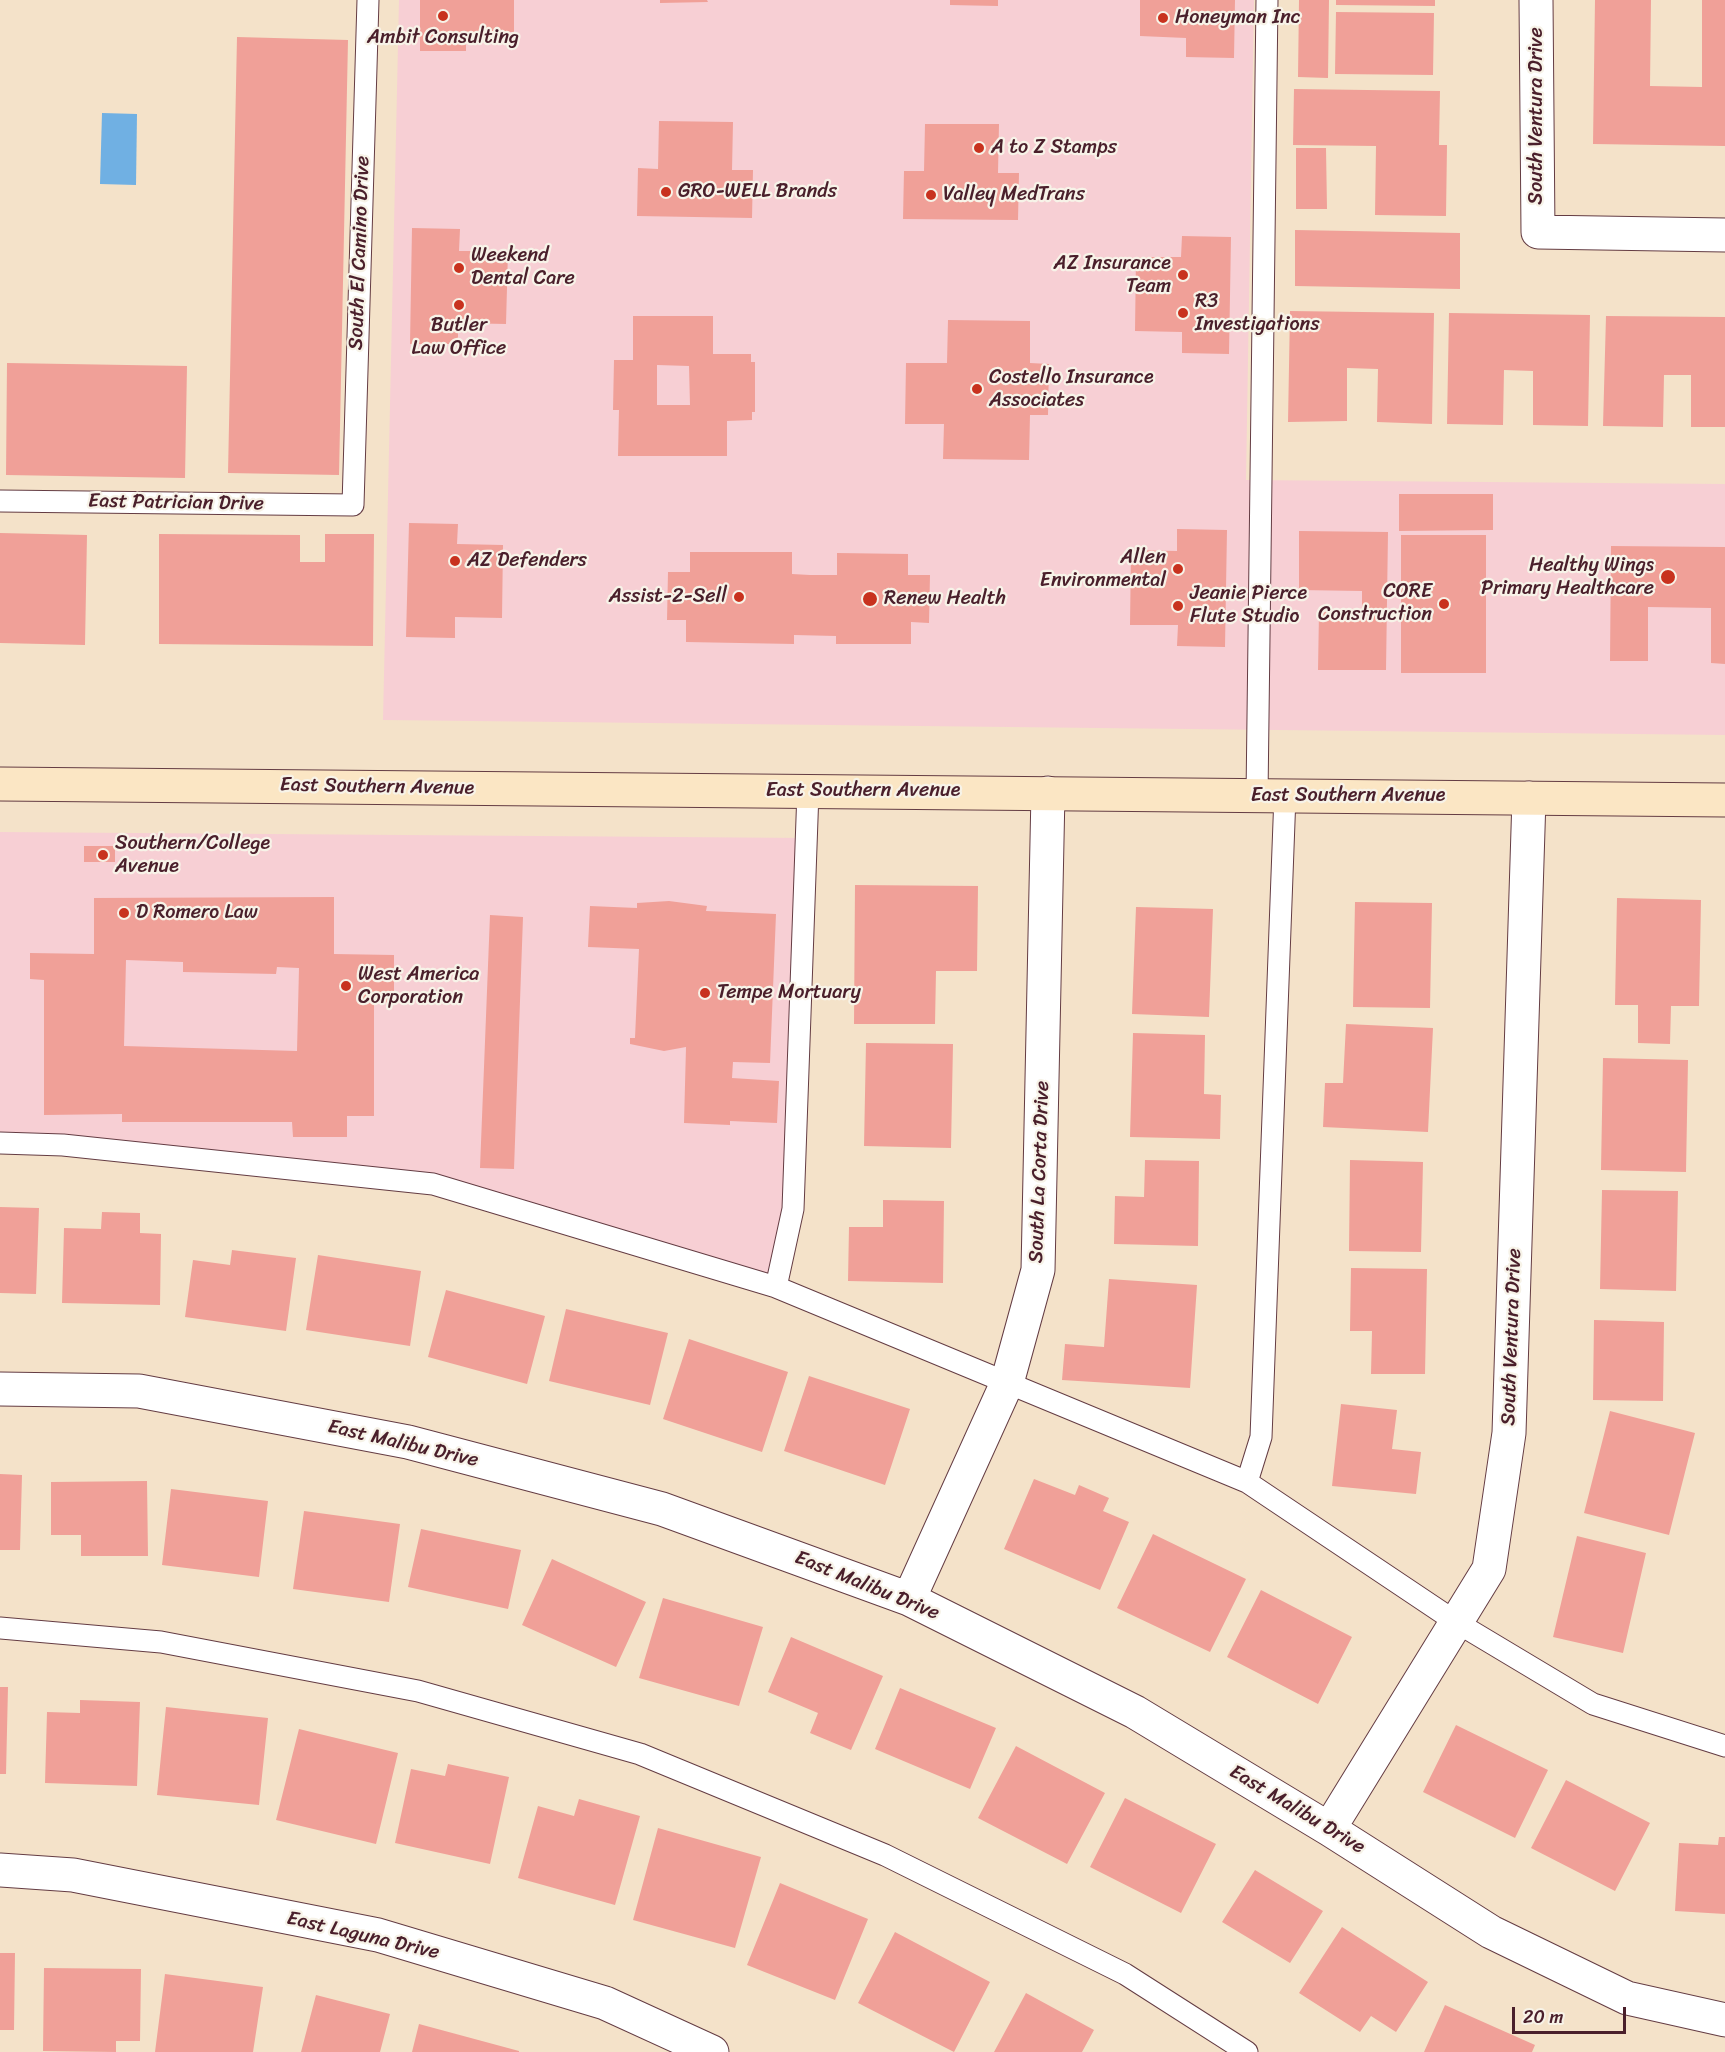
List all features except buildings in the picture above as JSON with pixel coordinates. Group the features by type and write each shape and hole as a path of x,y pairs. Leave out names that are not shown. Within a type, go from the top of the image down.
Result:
{"main road":[{"name":"East Southern Avenue","path":"0,784 1725,800"}],"street":[{"name":"South Ventura Drive","path":"1536,0 1538,232 1725,235"},
{"name":"South La Corta Drive","path":"909,1599 1007,1383 1038,1270 1048,793"},
{"name":"South Ventura Drive","path":"1329,1829 1489,1569 1509,1433 1529,798"},
{"name":"East Malibu Drive","path":"0,1389 140,1391 408,1442 662,1509 909,1599 1135,1712 1329,1829 1491,1932 1627,1998 1725,2020"},
{"name":"East Laguna Drive","path":"0,1870 73,1875 378,1935 605,2003 712,2052"}],"lane":[{"name":"South El Camino Drive","path":"353,505 368,0"},
{"path":"1247,1482 1261,1437 1271,796 1267,0"},
{"name":"East Patrician Drive","path":"0,501 353,505"},
{"path":"776,1287 793,1209 808,791"},
{"path":"0,1143 63,1145 433,1184 776,1287 1247,1482 1456,1622 1593,1704 1725,1746"},
{"path":"0,1628 161,1642 418,1691 640,1754 895,1860 1125,1974 1247,2052"}],"shaded area":[{"path":"399,0 1254,0 1246,480 1725,484 1725,735 383,720"},
{"path":"0,832 807,838 793,1209 776,1287 433,1184 0,1143"}],"water":[{"path":"102,113 137,114 136,185 100,184"}],"place":[{"name":"Ambit Consulting","path":"443,16"},
{"name":"Honeyman Inc","path":"1163,18"},
{"name":"A to Z Stamps","path":"979,148"},
{"name":"GRO-WELL Brands","path":"666,192"},
{"name":"Valley MedTrans","path":"931,195"},
{"name":"Weekend Dental Care","path":"459,268"},
{"name":"AZ Insurance Team","path":"1183,275"},
{"name":"Butler Law Office","path":"459,305"},
{"name":"R3 Investigations","path":"1183,313"},
{"name":"Costello Insurance Associates","path":"977,389"},
{"name":"AZ Defenders","path":"455,561"},
{"name":"Allen Environmental","path":"1178,569"},
{"name":"Healthy Wings Primary Healthcare","path":"1668,577"},
{"name":"Assist-2-Sell","path":"739,597"},
{"name":"Renew Health","path":"870,599"},
{"name":"CORE Construction","path":"1444,604"},
{"name":"Jeanie Pierce Flute Studio","path":"1178,606"},
{"name":"Southern/College Avenue","path":"103,855"},
{"name":"D Romero Law","path":"124,913"},
{"name":"West America Corporation","path":"346,986"},
{"name":"Tempe Mortuary","path":"705,993"}]}
